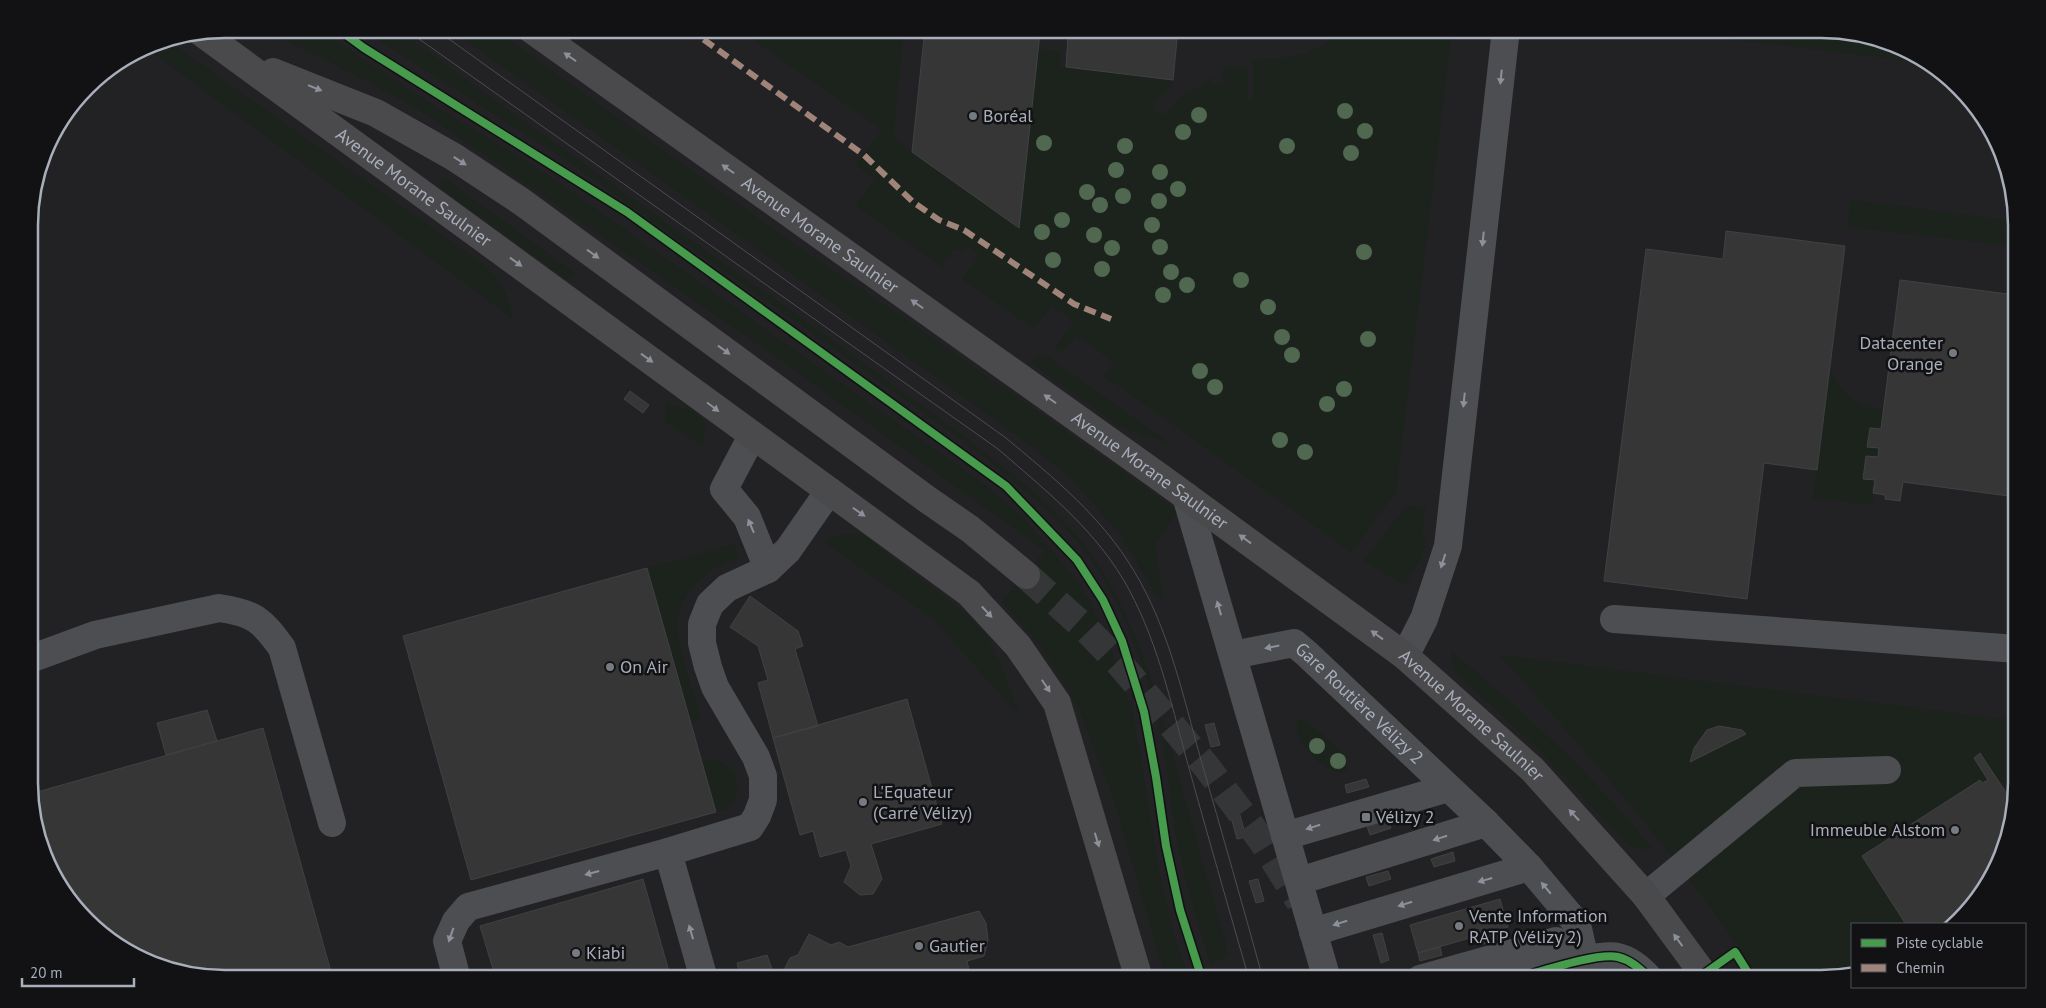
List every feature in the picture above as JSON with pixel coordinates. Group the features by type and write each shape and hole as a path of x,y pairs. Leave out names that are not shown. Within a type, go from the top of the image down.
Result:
{"main road":[{"name":"Avenue Morane Saulnier","path":"210,38 969,593 1018,646 1057,703 1136,970"},
{"name":"Avenue Morane Saulnier","path":"544,38 1186,496 1405,656 1533,770 1646,896 1700,970"},
{"name":"Avenue Morane Saulnier","path":"237,57 376,113 454,157 522,202 970,529 1026,575"}],"street":[{"path":"1405,656 1424,619 1448,546 1505,38"},
{"path":"752,436 724,489 747,517 768,569"},
{"path":"455,970 447,941 456,921 468,907 668,852 750,827 757,816 763,800 762,776 756,757 715,687 702,643 702,624 710,604 727,588 768,569 788,550 829,492"},
{"path":"1186,496 1324,970"},
{"path":"38,656 95,635 219,608 237,610 252,616 268,628 282,648 332,823"},
{"path":"1614,619 2008,648"},
{"name":"Gare Routière Vélizy 2","path":"1233,655 1294,642 1486,823 1529,867 1577,924 1586,969"},
{"path":"1646,896 1795,772 1887,770"},
{"name":"Gare Routière Vélizy 2","path":"1285,836 1448,788"},
{"path":"1299,881 1486,823"},
{"path":"668,852 701,970"},
{"path":"1313,932 1529,867"},
{"path":"1452,970 1556,941 1586,969 1617,956 1632,963 1640,970"}],"shaded area":[{"path":"280,38 333,38 441,110 516,155 569,190 989,488 1024,518 1079,583 1102,625 1120,673 1132,712 1159,871 1173,934 1186,970 1163,970 1114,800 1079,709 1042,648 1002,602 1045,551 776,357 418,109 325,59"},
{"path":"375,38 409,38 807,322 982,450 1048,506 1078,537 1091,553 1112,588 1130,625 1152,682 1229,956 1211,965 1200,930 1177,840 1160,729 1149,686 1135,644 1106,583 1095,565 1070,533 1041,504 978,452 566,160"},
{"path":"463,38 507,38 794,244 920,329 1178,511 1155,545 1163,599 1159,599 1122,537 1071,478 1022,439"},
{"path":"751,38 903,38 893,136 912,152 1018,228 1038,49 1060,51 1060,67 1173,80 1170,89 1158,98 1152,113 1165,114 1183,94 1202,86 1212,76 1212,85 1223,85 1223,67 1248,67 1248,99 1253,100 1253,60 1291,57 1307,53 1332,38 1451,38 1396,492 1351,552 1112,381 1103,377 1114,362 1076,335 1062,352 1055,347 1074,322 1051,305 1034,329 962,279 980,255 968,246 963,253 954,248 942,267 856,206 875,179 856,165 882,130"},
{"path":"1732,38 1832,38 1860,41 1882,47 1914,62"},
{"path":"1834,38 1882,47 1915,62 1954,92 1977,120 1999,164 2007,200 2008,796 1999,844 1984,877 1962,907 1946,923 1851,923 1851,968 1834,970 212,970 164,961 131,946 92,916 69,888 47,844 39,808 38,212 47,164 62,131 92,92 131,62 164,47 200,39"},
{"path":"174,45 483,264 495,276 503,288 513,319 152,52"},
{"path":"446,179 575,273 569,281 441,188 439,183"},
{"path":"1851,200 2008,220 2008,245 1847,227"},
{"path":"1045,355 1172,445 1121,427 1030,362"},
{"path":"1830,367 1838,384 1850,397 1866,405 1884,410 1881,429 1870,428 1867,447 1879,448 1872,505 1813,498"},
{"path":"665,403 690,410 705,422 703,447 665,421"},
{"path":"1407,505 1425,508 1422,534 1426,544 1420,560 1405,585 1364,561"},
{"path":"852,534 865,536 966,614 987,636 999,660 1019,715 933,619 824,542 835,536"},
{"path":"735,544 738,558 725,563 702,578 685,597 680,609 677,622 678,637 699,712 698,720 691,723 647,568"},
{"path":"1451,651 1557,745 1653,849 1636,848 1623,840 1539,750 1459,676 1455,670"},
{"path":"1500,655 2008,720 2008,796 2005,820 1999,844 1977,888 1946,923 1851,923 1851,968 1846,969 1754,970 1675,861 1602,771"},
{"path":"1299,719 1320,732 1336,748 1346,763 1347,769 1345,772 1337,772 1329,768 1311,754 1299,735 1297,726"},
{"path":"714,759 731,769 737,786 737,795 731,805 716,812 702,761"}],"building":[{"name":"Boréal","path":"924,38 1039,38 1019,228 912,152"},
{"name":"Boréal","path":"1068,38 1177,38 1173,80 1066,67"},
{"path":"1726,231 1845,246 1817,470 1764,463 1747,599 1604,581 1646,249 1723,259"},
{"name":"Datacenter Orange","path":"1900,280 2008,294 2008,496 1903,482 1900,501 1885,499 1885,495 1873,493 1875,480 1863,479 1866,456 1878,457 1879,448 1867,447 1870,428 1881,429"},
{"path":"630,391 649,405 643,413 624,399"},
{"path":"647,568 716,812 471,880 403,636"},
{"path":"750,596 798,631 803,646 795,649 818,726 773,738 758,683 768,680 758,646 730,627"},
{"name":"L'Equateur (Carré Vélizy)","path":"907,699 942,824 871,844 882,879 873,894 860,895 844,882 851,866 846,850 820,857 813,831 800,835 773,738"},
{"path":"207,710 217,741 166,755 157,723"},
{"path":"1214,723 1220,745 1211,747 1205,725"},
{"path":"1719,726 1742,730 1746,734 1690,762 1694,748 1707,730"},
{"path":"263,728 330,970 200,969 164,961 131,946 92,916 62,877 47,844 41,820 38,792"},
{"name":"Immeuble Alstom","path":"1980,753 2008,795 2005,820 1999,844 1977,888 1946,923 1905,923 1862,856 1980,780 1982,783 1988,780 1974,758"},
{"path":"1366,779 1369,787 1347,793 1345,785"},
{"path":"1240,815 1246,837 1237,839 1231,817"},
{"path":"1388,820 1391,828 1370,835 1367,826"},
{"path":"1453,852 1455,861 1434,867 1431,859"},
{"path":"1388,871 1391,879 1369,886 1366,877"},
{"name":"Kiabi","path":"643,879 668,970 493,970 480,926"},
{"path":"1258,879 1264,901 1256,903 1249,881"},
{"name":"Vente Information RATP (Vélizy 2)","path":"1500,899 1508,927 1418,953 1410,925"},
{"name":"Gautier","path":"979,911 986,923 988,940 984,956 967,961 969,970 784,970 790,958 798,955 809,934 831,945 839,942 848,947"},
{"path":"1498,930 1500,939 1479,945 1476,936"},
{"path":"1382,933 1389,960 1381,963 1373,935"},
{"path":"1440,947 1442,955 1420,961 1418,953"},
{"name":"Gautier","path":"767,955 772,970 739,970 737,963"}],"tunnel":[{"path":"1026,575 1085,628 1119,663 1206,766 1263,842 1300,902"}],"tram line":[{"path":"418,38 998,449 1082,525 1111,560 1135,600 1145,622 1168,691 1246,970"},
{"path":"448,38 1006,438 1059,483 1107,533 1134,571 1157,616 1166,639 1260,970"}],"marked path":[{"path":"702,38 864,155 913,202 939,220 964,230 1074,304 1111,319"}],"cycle path":[{"path":"350,38 627,212 1006,486 1077,560 1103,600 1122,641 1144,712 1166,846 1180,910 1199,970"},
{"path":"1710,970 1735,952 1746,970"},
{"path":"1544,970 1582,960 1608,956 1627,960 1641,970"}],"place":[{"name":"Boréal","path":"973,116"},
{"name":"Datacenter Orange","path":"1953,353"},
{"name":"On Air","path":"610,667"},
{"name":"L'Equateur (Carré Vélizy)","path":"863,802"},
{"name":"Vélizy 2","path":"1366,817"},
{"name":"Immeuble Alstom","path":"1955,830"},
{"name":"Vente Information RATP (Vélizy 2)","path":"1459,926"},
{"name":"Gautier","path":"919,946"},
{"name":"Kiabi","path":"576,953"}]}
